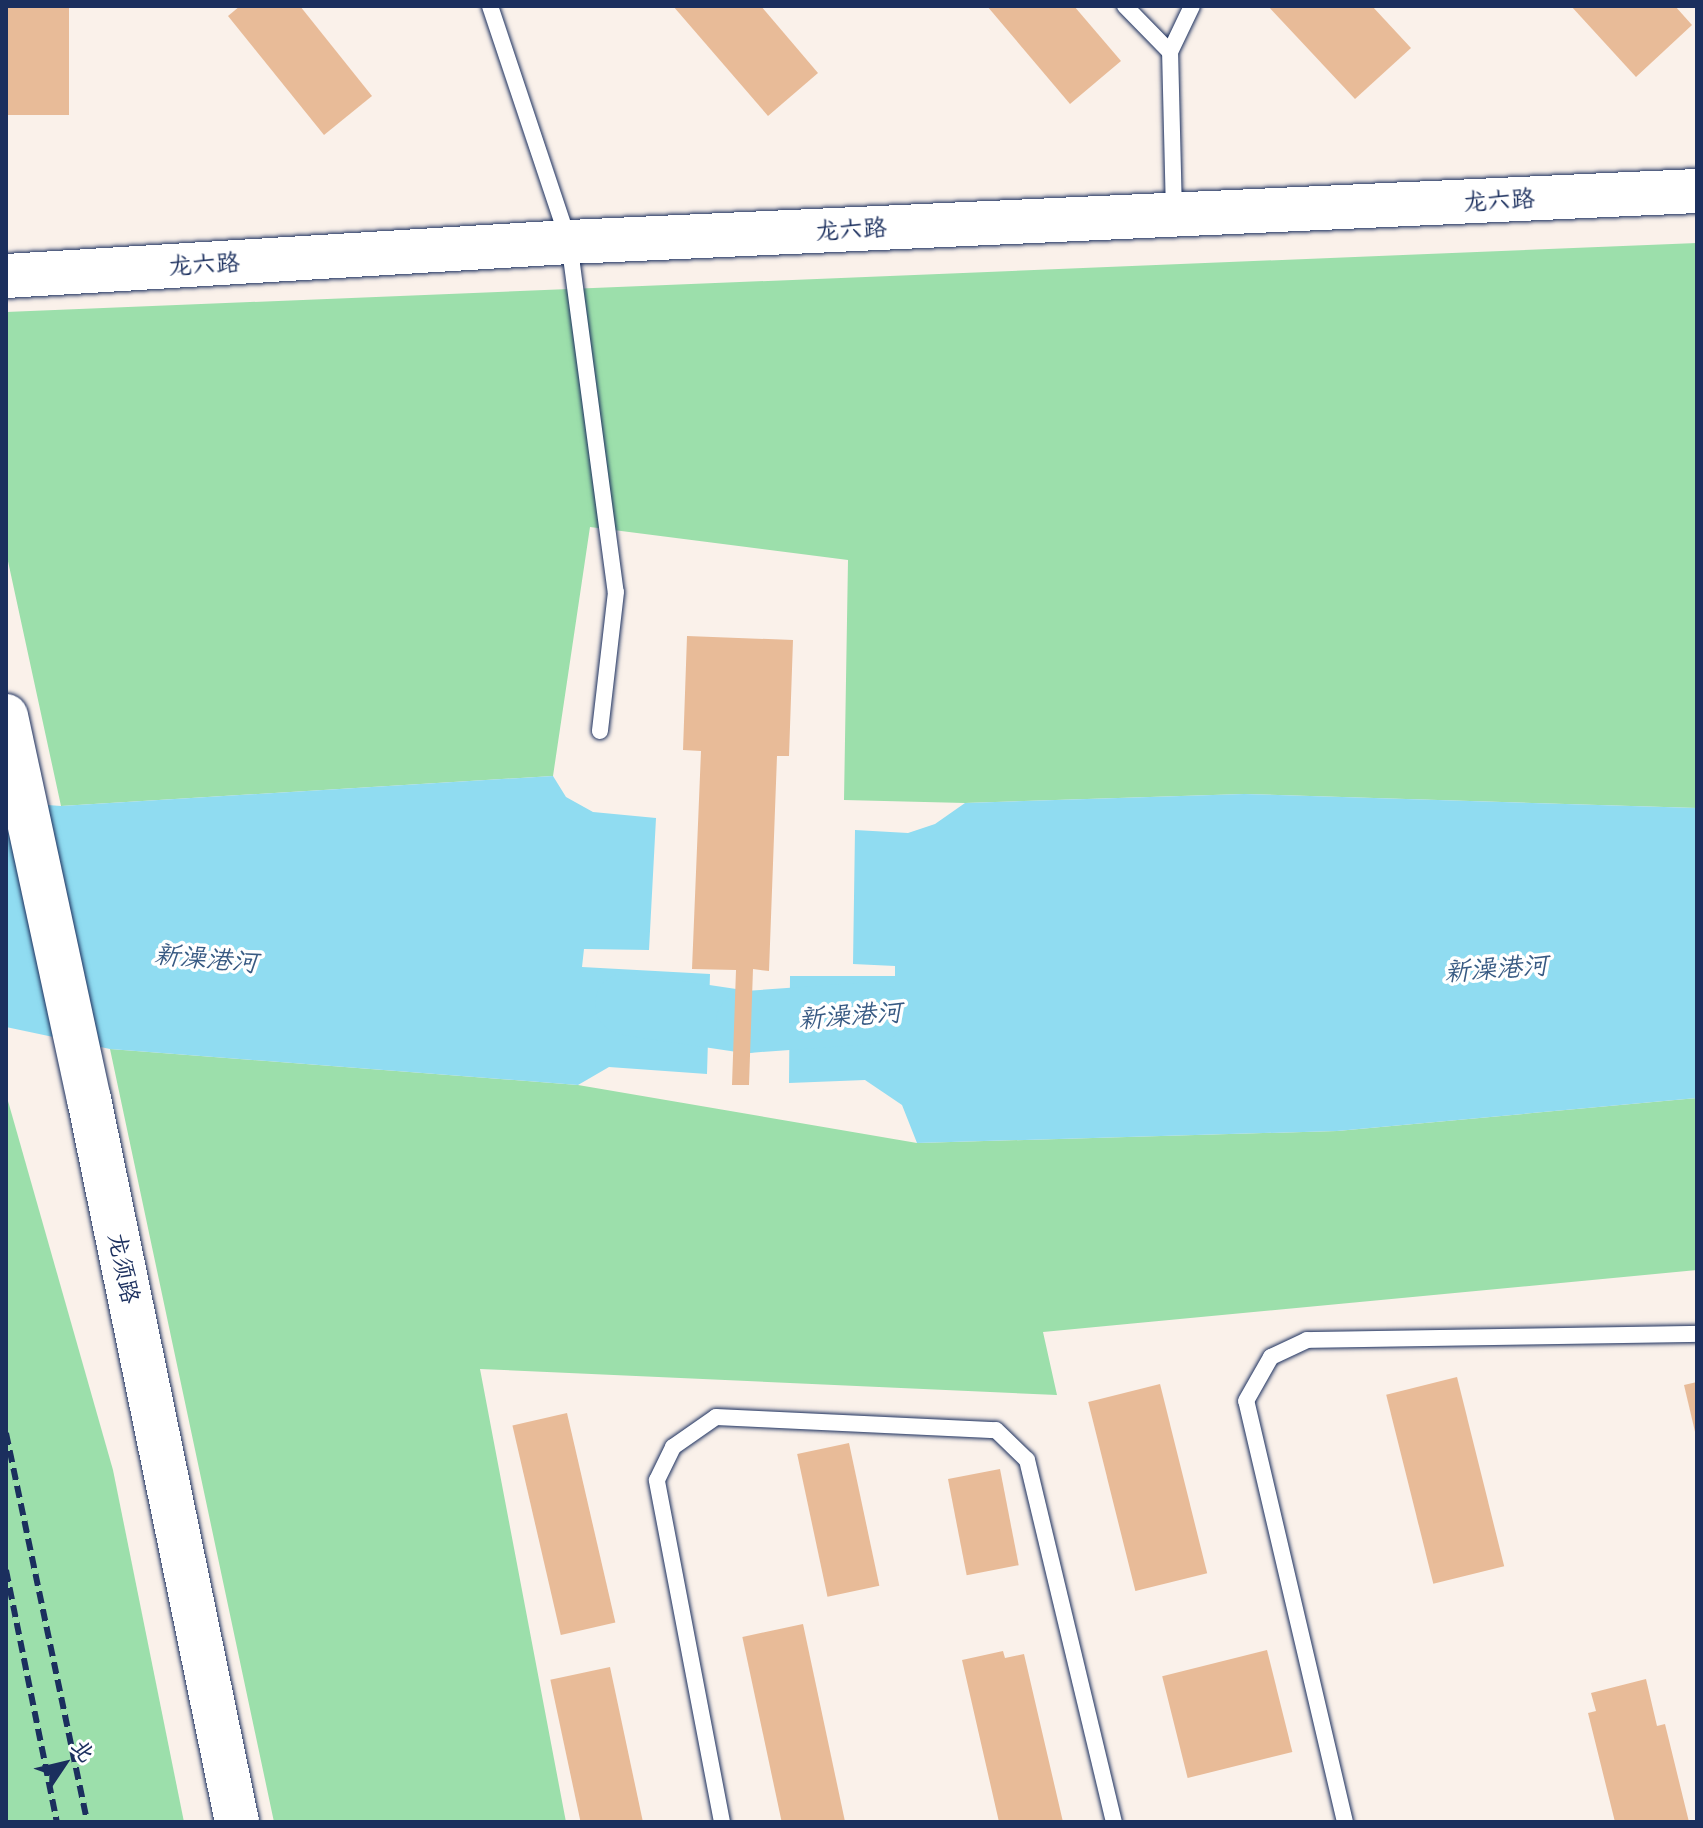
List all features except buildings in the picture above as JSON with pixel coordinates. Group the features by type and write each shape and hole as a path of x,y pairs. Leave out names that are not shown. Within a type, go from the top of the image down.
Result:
{"street":[{"name":"龙六路","path":"6,276 569,242 1697,191"},
{"name":"龙须路","path":"6,716 89,1099 237,1822"}],"lane":[{"path":"490,6 569,242 616,592 600,731"},
{"path":"1125,6 1170,52"},
{"path":"1174,215 1170,52 1192,6"},
{"path":"1345,1822 1246,1401 1271,1357 1307,1340 1697,1334"},
{"path":"722,1822 657,1480 673,1447 716,1417 996,1430 1027,1460 1114,1822"}],"green space":[{"path":"1697,243 1697,808 1244,794 965,803 844,800 848,560 590,527 553,776 61,806 6,552 6,312"},
{"path":"110,1049 578,1085 917,1143 1337,1131 1697,1098 1697,1270 1043,1332 1057,1395 480,1369 566,1822 274,1822"},
{"path":"6,1094 113,1470 184,1822 6,1822"}],"water":[{"path":"553,776 566,797 593,812 656,818 649,950 584,949 582,967 710,974 707,1074 609,1067 578,1085 110,1049 6,1027 6,802 61,806"},
{"path":"1244,794 1697,808 1697,1098 1337,1131 917,1143 902,1105 865,1080 789,1083 790,976 895,976 895,966 853,964 855,830 908,833 935,824 965,803"}],"waterway":[{"name":"新澡港河","path":"626,1004 747,1022 874,1013"}],"railway":[{"path":"6,1433 87,1822"},
{"path":"6,1570 57,1822"}]}
